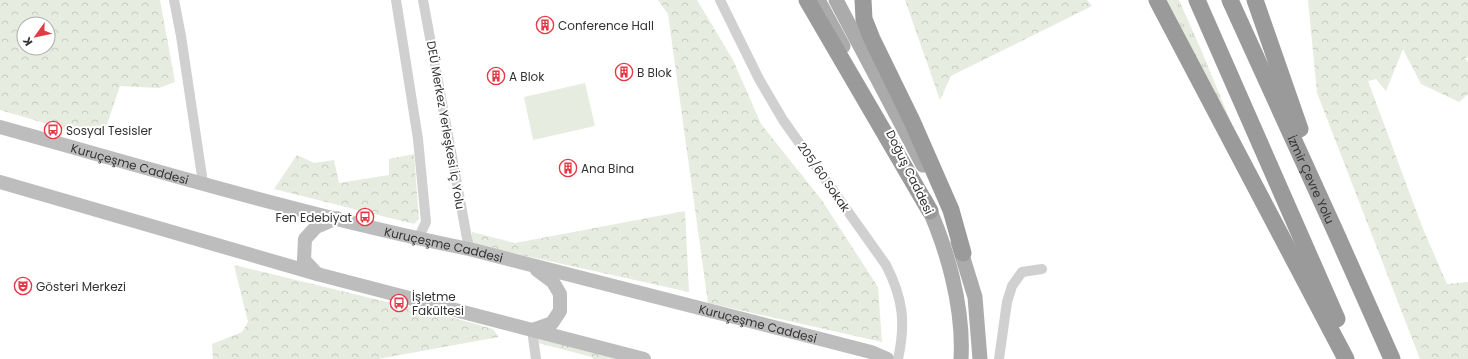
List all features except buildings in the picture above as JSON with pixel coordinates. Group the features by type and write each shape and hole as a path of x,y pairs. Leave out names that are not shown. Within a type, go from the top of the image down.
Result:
{"highway":[{"path":"807,0 930,211"},
{"path":"863,0 864,19 872,39 912,121 951,210 962,253"},
{"path":"1157,0 1346,359"},
{"path":"1197,0 1354,359"},
{"name":"İzmir Çevre Yolu","path":"1230,0 1392,359"},
{"path":"1255,0 1336,232"}],"main road":[{"name":"Doğuş Caddesi","path":"818,0 908,162 930,211 949,267 960,316 961,359"},
{"name":"Doğuş Caddesi","path":"836,0 924,167 962,253 975,297 980,359"}],"street":[{"path":"174,0 181,36 203,183"},
{"path":"396,0 418,139 426,222 418,239"},
{"name":"DEÜ Merkez Yerleşkesi İç Yolu","path":"423,0 469,249"},
{"name":"205/60 Sokak","path":"720,0 759,79 783,120 886,265 896,284 903,312 903,337 898,359"},
{"name":"Kuruçeşme Caddesi","path":"0,127 203,183 418,239 469,249 871,352 887,359"},
{"path":"0,182 317,274 644,359"},
{"path":"317,274 304,260 305,239 316,227 337,218"},
{"path":"532,266 553,282 560,294 560,310 552,322 532,330"},
{"path":"999,359 1005,325 1007,302 1012,286 1022,272 1042,269"},
{"path":"532,330 536,359"}],"green space":[{"path":"0,0 160,0 175,82 159,88 120,86 103,136 78,133 0,110"},
{"path":"658,0 697,0 733,60 761,124 821,199 878,287 882,342 708,303 668,14"},
{"path":"905,0 1087,0 1092,6 951,76 940,100"},
{"path":"1162,0 1179,0 1254,178"},
{"path":"1308,0 1468,0 1468,57 1465,58 1468,62 1468,94 1459,102 1421,84 1403,49 1386,91 1376,79 1368,81 1423,229 1447,284 1468,282 1468,359 1420,359 1317,93"},
{"path":"585,83 595,126 533,140 524,97"},
{"path":"414,154 419,219 414,224 274,189 297,155 314,163 334,160 339,183 389,175 389,159"},
{"path":"685,211 689,292 472,244 472,232 515,243"},
{"path":"234,265 461,320 493,329 499,337 378,359 213,359 212,344 242,332 248,322"},
{"path":"537,336 616,359 593,359 592,357 538,343"}],"place":[{"name":"Conference Hall","path":"545,25"},
{"name":"B Blok","path":"624,72"},
{"name":"A Blok","path":"496,76"},
{"name":"Sosyal Tesisler","path":"53,130"},
{"name":"Ana Bina","path":"568,168"},
{"name":"Fen Edebiyat","path":"365,217"},
{"name":"Gösteri Merkezi","path":"23,286"},
{"name":"İşletme Fakültesi","path":"399,303"}]}
